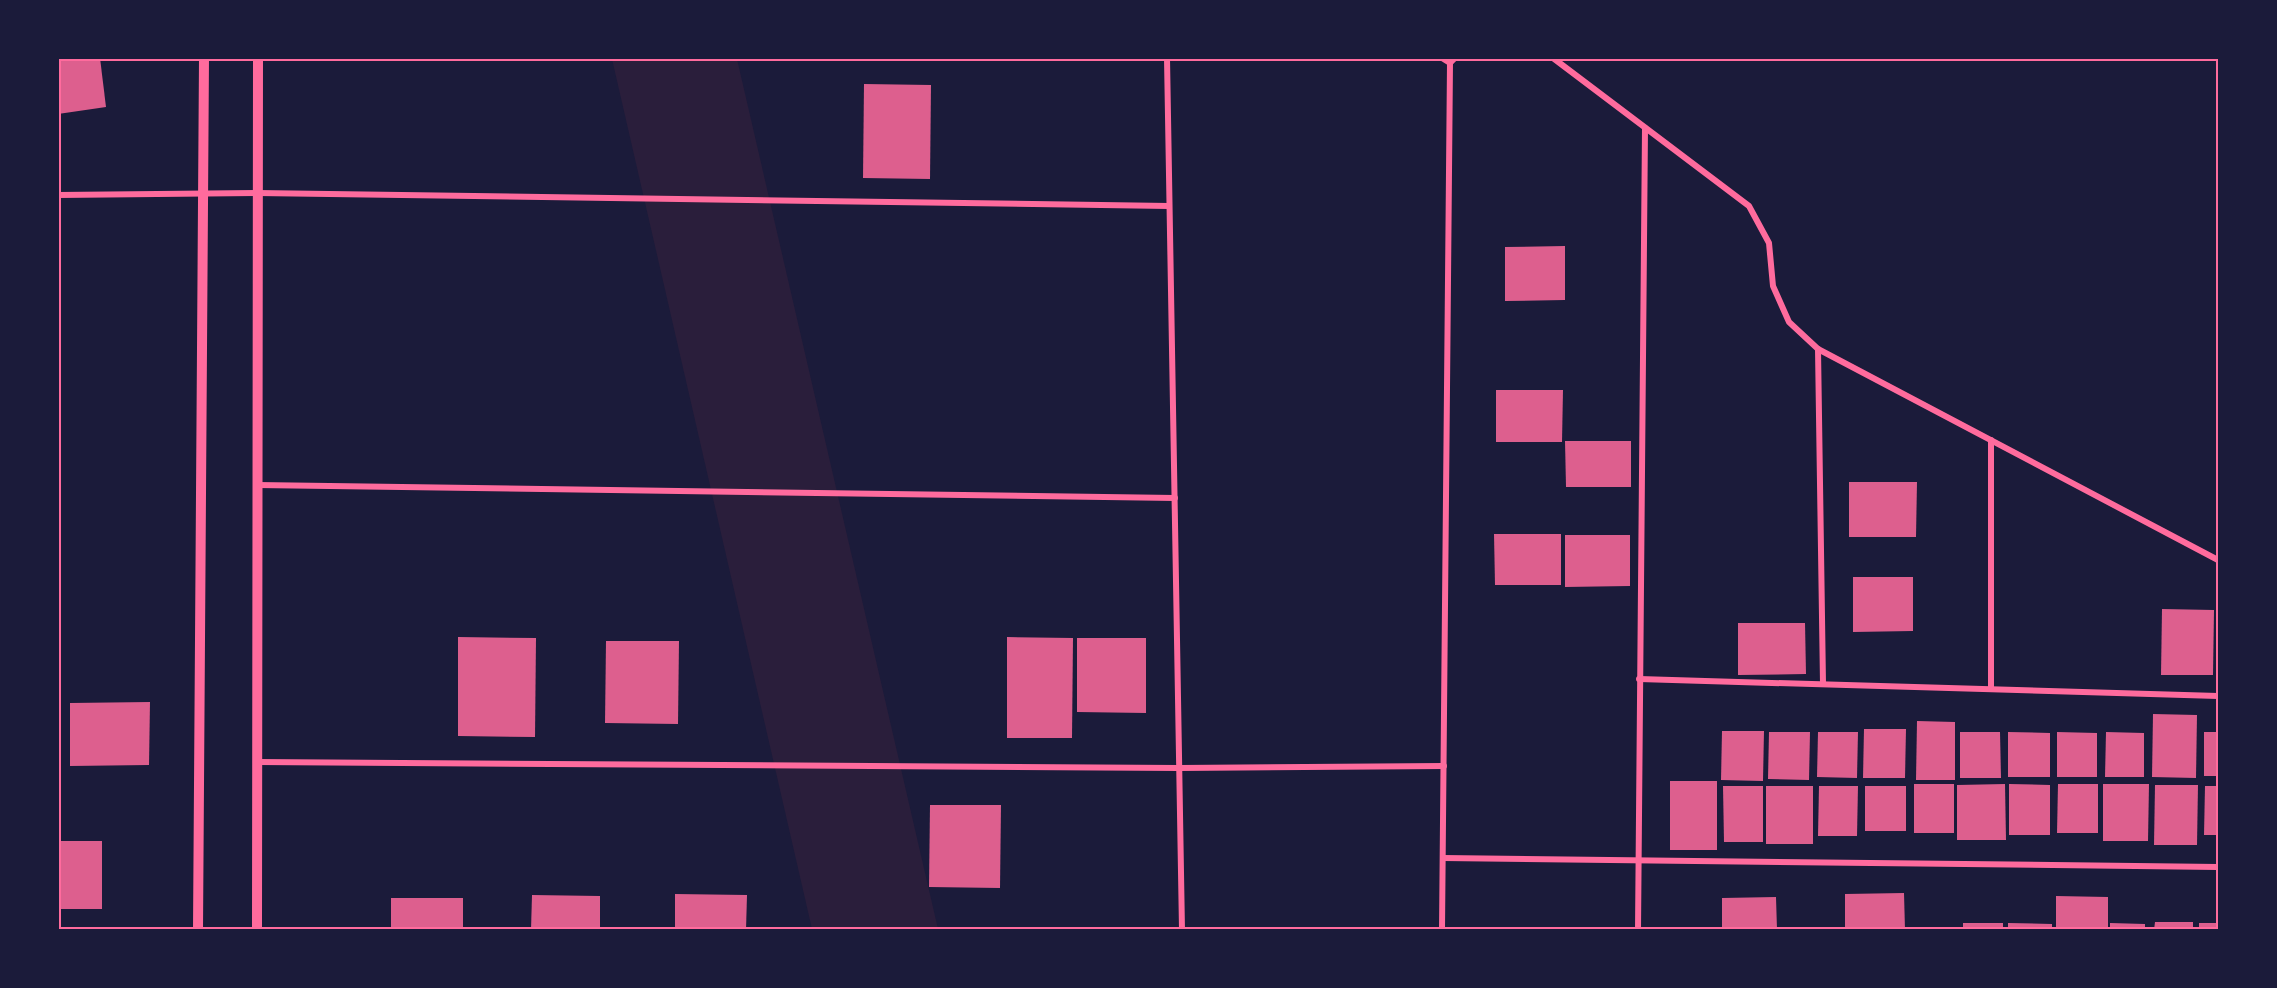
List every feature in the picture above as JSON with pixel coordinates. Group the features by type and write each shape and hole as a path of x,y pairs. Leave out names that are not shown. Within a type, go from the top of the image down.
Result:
{"street":[{"path":"198,930 204,58"},
{"path":"257,930 258,58"},
{"path":"1167,58 1182,930"},
{"path":"1442,58 1453,61 1442,930"},
{"path":"1553,58 1749,206 1769,243 1773,286 1789,322 1818,350 2218,560"},
{"path":"1638,930 1645,128"},
{"path":"58,195 257,193 1169,206"},
{"path":"1818,350 1823,684"},
{"path":"1991,440 1991,689"},
{"path":"257,485 1174,498"},
{"path":"1639,679 2218,696"},
{"path":"257,762 1179,768 1444,766"},
{"path":"1443,858 2218,867"}],"shaded area":[{"path":"612,59 737,59 938,929 812,929"}],"building":[{"path":"58,58 100,58 106,107 58,114"},
{"path":"864,84 931,85 930,179 863,178"},
{"path":"1565,246 1565,300 1505,301 1505,247"},
{"path":"1496,390 1563,390 1562,442 1496,442"},
{"path":"1565,441 1631,441 1631,487 1566,487"},
{"path":"1849,482 1917,482 1916,537 1849,537"},
{"path":"1494,534 1561,534 1561,585 1495,585"},
{"path":"1565,535 1630,535 1630,586 1565,587"},
{"path":"1853,577 1913,577 1913,631 1853,632"},
{"path":"2162,609 2214,610 2213,675 2161,675"},
{"path":"1738,623 1805,623 1806,674 1738,675"},
{"path":"458,637 536,638 535,737 458,736"},
{"path":"1007,637 1073,638 1072,738 1007,738"},
{"path":"1077,638 1146,638 1146,713 1077,712"},
{"path":"606,641 679,641 678,724 605,723"},
{"path":"150,702 149,765 70,766 70,703"},
{"path":"2153,714 2197,715 2196,778 2152,777"},
{"path":"1917,721 1955,722 1955,780 1916,780"},
{"path":"1864,729 1906,729 1905,778 1863,778"},
{"path":"1722,731 1764,731 1763,781 1721,780"},
{"path":"1769,732 1810,732 1809,780 1768,779"},
{"path":"1818,732 1858,732 1857,778 1817,777"},
{"path":"1960,732 2000,732 2001,778 1960,778"},
{"path":"2008,732 2050,733 2050,777 2008,777"},
{"path":"2057,732 2097,733 2097,777 2057,777"},
{"path":"2106,732 2144,733 2144,777 2105,777"},
{"path":"2204,732 2218,732 2218,776 2204,776"},
{"path":"1670,781 1717,781 1717,850 1670,850"},
{"path":"1914,784 1954,784 1954,833 1914,833"},
{"path":"2005,784 2006,840 1957,840 1957,785"},
{"path":"2009,784 2050,785 2050,835 2009,835"},
{"path":"2058,784 2098,784 2098,833 2057,833"},
{"path":"2103,784 2149,784 2148,841 2103,841"},
{"path":"2155,785 2198,785 2197,845 2154,845"},
{"path":"1723,786 1763,786 1763,842 1724,842"},
{"path":"1766,786 1813,786 1813,844 1766,844"},
{"path":"1819,786 1858,786 1857,836 1818,836"},
{"path":"1865,786 1906,786 1906,831 1865,831"},
{"path":"2205,786 2218,786 2218,835 2204,835"},
{"path":"930,805 1001,805 1000,888 929,887"},
{"path":"61,841 102,841 102,909 61,909"},
{"path":"1904,893 1905,930 1845,930 1845,894"},
{"path":"675,894 747,895 746,930 675,930"},
{"path":"532,895 600,896 600,930 531,930"},
{"path":"2056,896 2108,897 2108,930 2056,930"},
{"path":"1776,897 1777,930 1722,930 1722,898"},
{"path":"391,898 463,898 463,930 391,930"},
{"path":"2155,922 2193,922 2193,930 2154,930"},
{"path":"1963,923 2003,923 2003,930 1963,930"},
{"path":"2008,923 2052,924 2052,930 2008,930"},
{"path":"2110,923 2145,924 2145,930 2110,930"},
{"path":"2199,923 2218,923 2218,930 2199,930"}]}
